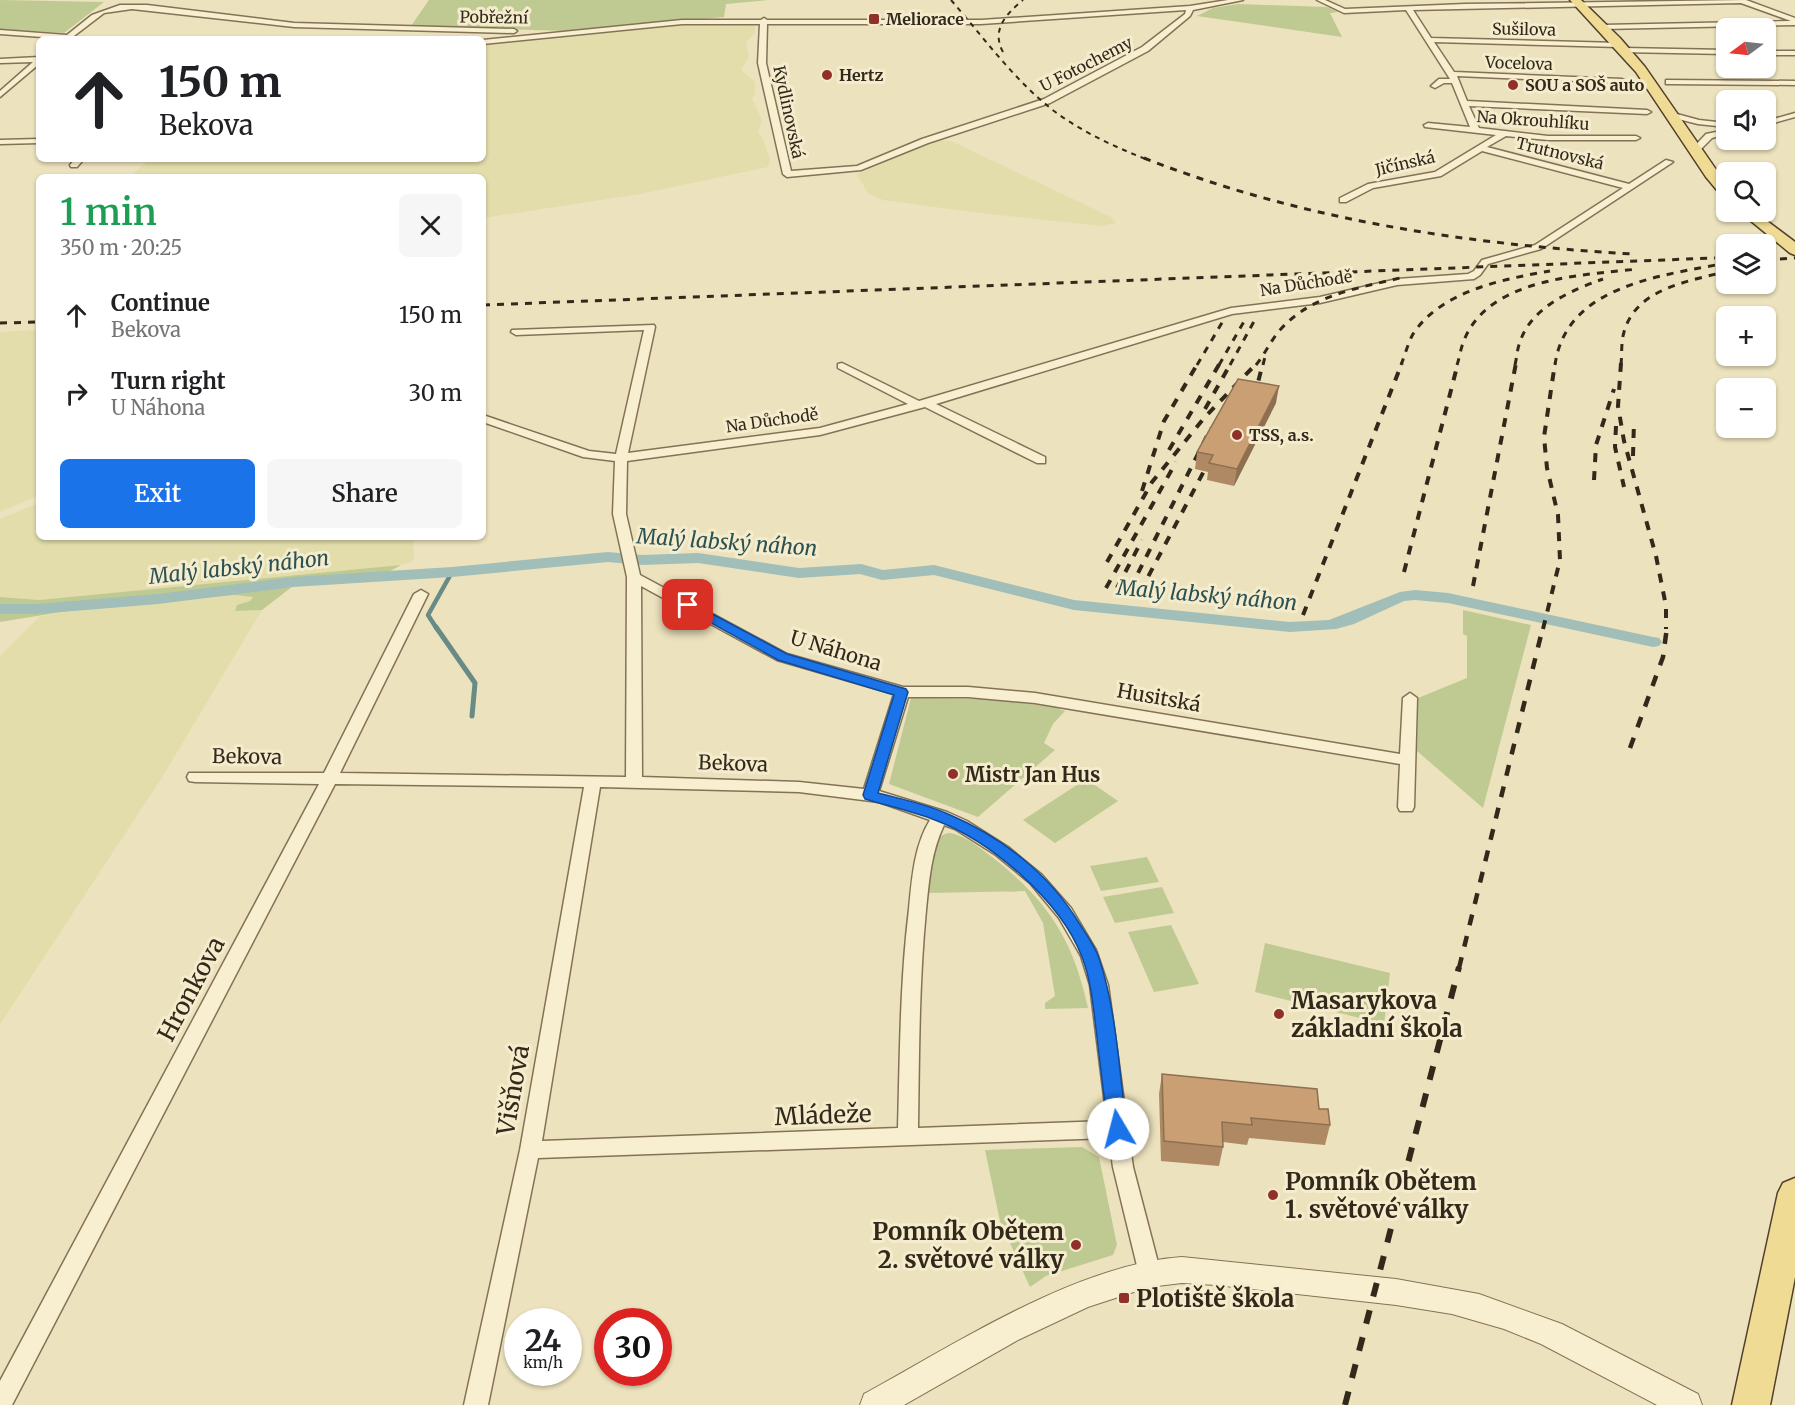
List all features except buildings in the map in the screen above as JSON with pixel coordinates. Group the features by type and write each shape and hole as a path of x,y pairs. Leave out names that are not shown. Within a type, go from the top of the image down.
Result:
{"main road":[{"path":"1577,2 1621,47 1681,125 1695,150 1716,178"},
{"path":"1759,222 1795,250"},
{"path":"1751,1405 1795,1193"}],"street":[{"path":"486,42 682,22 764,20 971,23 1190,8 1240,0"},
{"path":"1320,0 1344,11 1577,2 1741,1 1795,22"},
{"path":"1456,0 1465,6"},
{"name":"Pobřežní","path":"70,36 98,12 126,7 294,25 577,32"},
{"name":"U Fotochemy","path":"787,174 858,168 945,134 1050,99 1145,49 1188,15 1190,8"},
{"path":"1408,8 1453,77 1476,131"},
{"path":"1769,10 1786,8"},
{"name":"Kydlinovská","path":"764,20 762,63 787,174"},
{"path":"1603,27 1795,22"},
{"path":"405,36 410,28"},
{"path":"0,32 45,36"},
{"name":"Sušilova","path":"1430,40 1716,52"},
{"path":"1776,53 1795,53"},
{"path":"0,61 36,59"},
{"path":"0,95 36,62"},
{"name":"Vocelova","path":"1435,86 1453,77 1622,81"},
{"path":"1670,82 1795,83"},
{"path":"1464,103 1647,112"},
{"path":"1776,120 1795,115"},
{"path":"1681,125 1698,122 1716,126"},
{"name":"Na Okrouhlíku","path":"1428,125 1560,139 1636,138"},
{"path":"1681,125 1702,131 1716,129"},
{"path":"1695,150 1709,136 1716,133"},
{"name":"Jičínská","path":"1343,200 1371,186 1438,174 1503,134"},
{"path":"0,142 36,141"},
{"name":"Trutnovská","path":"1481,148 1631,187"},
{"name":"Na Důchodě","path":"621,458 819,431 922,404 1231,311 1320,300 1397,282 1470,277 1477,273 1485,262 1538,246 1669,162"},
{"path":"516,332 650,327 621,458 619,505 627,554 634,577 634,782"},
{"path":"842,366 1041,460"},
{"path":"486,419 586,454 621,458"},
{"name":"U Náhona","path":"634,577 782,657 902,692"},
{"name":"Hronkova","path":"0,1405 328,780 421,594"},
{"path":"870,795 902,692"},
{"name":"Husitská","path":"902,692 968,692 1035,698 1408,760"},
{"path":"1406,807 1410,698"},
{"name":"Bekova","path":"195,777 634,782 799,787 870,795 941,816 976,833 1036,879 1065,913 1090,955 1099,985 1118,1129 1131,1206 1150,1274"},
{"name":"Višňová","path":"476,1405 530,1150 593,782"},
{"path":"908,1138 913,962 918,909 926,848 933,827 941,816"},
{"name":"Mládeže","path":"530,1150 1118,1129"},
{"path":"875,1405 1028,1320 1082,1296 1150,1274 1211,1272 1375,1291 1480,1308 1553,1335 1687,1405"}],"shaded area":[{"path":"685,24 748,24 755,27 755,33 746,42 749,57 741,70 755,82 755,93 752,99 762,120 758,132 770,159 768,167 640,194 486,218 486,174 133,174 147,162 486,162 486,44"},
{"path":"936,140 951,141 1111,217 1116,223 1101,226 973,212 883,200 868,193 857,174"},
{"path":"36,330 36,496 0,512 0,332"},
{"path":"36,504 36,540 413,540 414,557 412,562 401,565 39,600 0,597 0,519"},
{"path":"235,595 254,596 250,601 237,605 235,611 262,610 161,779 0,1024 0,656 39,617 74,610"}],"green space":[{"path":"0,0 104,2 64,33 0,29"},
{"path":"429,0 768,0 726,4 724,17 566,31 411,26"},
{"path":"1238,4 1327,7 1338,12 1330,13 1342,37 1197,16 1213,8"},
{"path":"401,565 372,581 293,586 262,610 235,611 237,605 250,601 253,597 235,595 74,610 0,622 0,597 39,600"},
{"path":"1463,610 1531,625 1483,808 1417,751 1418,698 1467,678 1467,636 1463,634"},
{"path":"911,698 989,699 1054,707 1065,711 1053,724 1044,743 1055,750 978,817 889,784"},
{"path":"1086,779 1118,801 1055,843 1023,820"},
{"path":"948,833 966,839 992,857 1029,889 1043,906 1055,923 1075,961 1088,1008 1045,1009 1045,1003 1055,996 1043,923 1025,891 926,893 932,849 941,836"},
{"path":"1147,857 1159,882 1101,891 1090,866"},
{"path":"1162,887 1174,913 1115,923 1103,897"},
{"path":"1171,925 1199,984 1154,992 1128,932"},
{"path":"1265,943 1390,973 1384,1024 1255,992"},
{"path":"1082,1147 1099,1157 1117,1245 1113,1255 1046,1276 1030,1287 1000,1221 985,1150"}],"waterway":[{"name":"Malý labský náhon","path":"0,609 37,609 158,599 293,582 452,572 608,557 642,560 698,558 799,573 861,569 882,575 934,570 1074,605 1290,627 1330,625 1348,620 1400,597 1415,595 1448,598 1653,642"},
{"path":"437,629 428,615 452,572"},
{"path":"436,627 475,683 472,716"}],"railway":[{"path":"951,0 1039,99 1076,126 1148,160"},
{"path":"1003,52 999,37 1002,23 1023,0"},
{"path":"1144,158 1203,180 1263,198 1384,226 1507,243 1632,254"},
{"path":"486,305 1715,258"},
{"path":"1776,259 1795,258"},
{"path":"1555,365 1563,338 1577,317 1597,301 1620,289 1646,280 1716,265"},
{"path":"1457,365 1464,341 1478,318 1495,303 1516,291 1566,278 1638,269"},
{"path":"1401,365 1413,334 1425,319 1440,307 1474,289 1550,271"},
{"path":"1621,365 1624,332 1630,317 1639,306 1664,290 1716,274"},
{"path":"1256,365 1280,330 1307,308 1338,294 1404,277"},
{"path":"1515,365 1518,347 1525,330 1533,319 1566,295 1603,279"},
{"path":"1230,365 1257,316"},
{"path":"1219,365 1246,318"},
{"path":"1197,365 1223,321"},
{"path":"0,323 36,322"},
{"path":"1263,365 1265,357"},
{"path":"1142,491 1164,421 1198,363"},
{"path":"1169,450 1220,363"},
{"path":"1205,409 1231,363"},
{"path":"1107,562 1152,482 1205,417 1257,363"},
{"path":"1254,398 1263,363"},
{"path":"1303,615 1402,363"},
{"path":"1404,572 1458,363"},
{"path":"1473,586 1516,363"},
{"path":"1543,629 1560,560 1558,515 1547,468 1544,437 1555,363"},
{"path":"1621,363 1618,406 1624,441 1656,556 1666,606 1666,629"},
{"path":"1594,480 1596,445 1614,389"},
{"path":"1633,456 1634,421"},
{"path":"1616,426 1615,447 1624,487"},
{"path":"1130,589 1211,428"},
{"path":"1106,588 1176,462"},
{"path":"1140,592 1204,471"},
{"path":"1117,588 1142,540"},
{"path":"1459,968 1543,627"},
{"path":"1630,748 1663,657 1667,627"},
{"path":"1345,1405 1459,967"}],"place":[{"name":"Meliorace","path":"874,19"},
{"name":"Hertz","path":"827,75"},
{"name":"SOU a SOŠ auto","path":"1513,85"},
{"name":"TSS, a.s.","path":"1237,435"},
{"name":"Mistr Jan Hus","path":"953,774"},
{"name":"Masarykova základní škola","path":"1279,1014"},
{"name":"Pomník Obětem 1. světové války","path":"1273,1195"},
{"name":"Pomník Obětem 2. světové války","path":"1076,1245"},
{"name":"Plotiště škola","path":"1124,1298"}],"route":[{"path":"688,605 782,657 902,692 870,795 941,816 976,833 1036,879 1065,913 1090,955 1099,985 1118,1129"}]}
